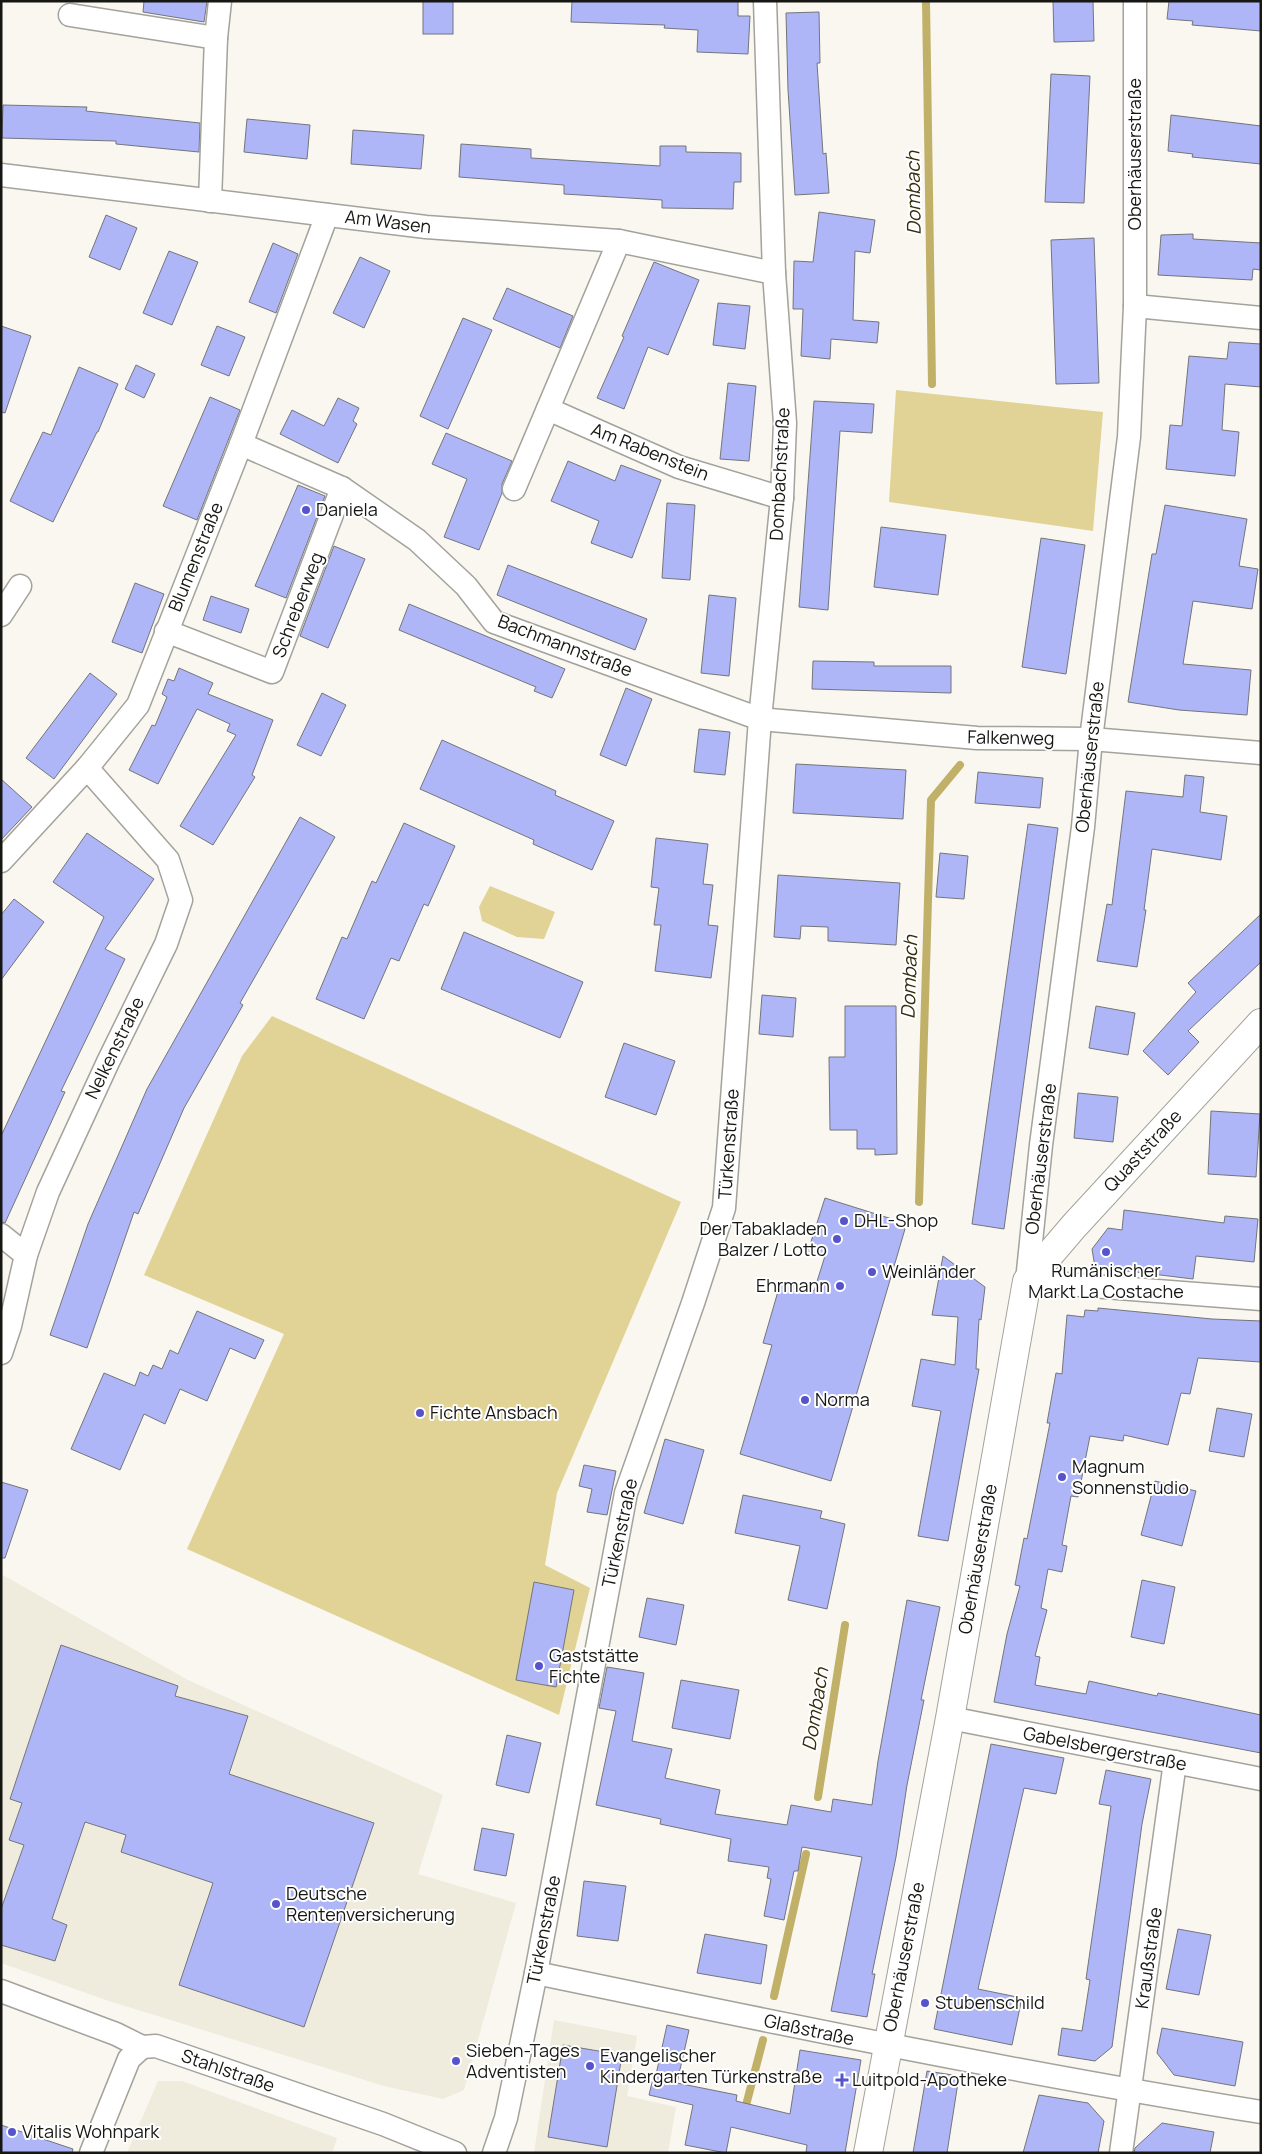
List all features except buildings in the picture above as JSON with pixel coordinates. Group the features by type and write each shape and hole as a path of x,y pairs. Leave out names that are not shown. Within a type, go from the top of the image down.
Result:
{"street":[{"path":"210,201 216,38 220,1"},
{"name":"Dombachstraße","path":"746,917 760,719 782,498 786,423 774,274 765,1"},
{"name":"Oberhäuserstraße","path":"868,2153 950,1718 1027,1281 1041,1145 1083,827 1091,739 1128,437 1134,306 1135,1"},
{"path":"70,15 216,38"},
{"name":"Am Wasen","path":"1,175 426,227 619,241 774,274"},
{"name":"Blumenstraße","path":"1,861 87,768 138,705 241,444 327,215"},
{"path":"514,489 619,241"},
{"path":"1134,306 1261,318"},
{"name":"Am Rabenstein","path":"548,409 679,467 782,498"},
{"name":"Bachmannstraße","path":"241,444 342,488 417,540 466,586 494,622 760,719"},
{"name":"Schreberweg","path":"166,631 272,672 342,488"},
{"path":"1,615 20,586"},
{"name":"Falkenweg","path":"760,719 958,736 1091,739 1261,753"},
{"name":"Nelkenstraße","path":"1,1353 10,1326 26,1255 48,1192 108,1062 166,944 181,900 168,860 87,768"},
{"name":"Türkenstraße","path":"494,2153 506,2118 536,1973 626,1493 693,1303 724,1208 746,917"},
{"name":"Quaststraße","path":"1027,1281 1074,1226 1261,1023"},
{"path":"1,1235 26,1255"},
{"path":"1027,1281 1261,1299"},
{"name":"Gabelsbergerstraße","path":"950,1718 1261,1779"},
{"name":"Kraußstraße","path":"1121,2153 1175,1762"},
{"name":"Glaßstraße","path":"536,1973 887,2046 1131,2091 1261,2112"},
{"name":"Stahlstraße","path":"1,1991 116,2034 142,2047 156,2046 165,2049 383,2124 455,2153"},
{"path":"92,2153 129,2059 142,2047"}],"shaded area":[{"path":"896,390 1103,412 1093,531 889,502"},
{"path":"490,886 555,912 544,939 517,937 482,921 479,907"},
{"name":"Fichte Ansbach","path":"272,1016 681,1202 557,1493 545,1565 590,1588 559,1715 187,1549 284,1334 144,1275 242,1056"},
{"path":"1,1574 188,1680 443,1795 418,1874 516,1903 464,2090 443,2099 384,2086 109,2001 1,1963"},
{"name":"Evangelischer Kindergarten Türkenstraße","path":"554,2020 637,2036 627,2096 676,2107 668,2153 534,2153"},
{"path":"158,2081 182,2081 337,2138 332,2153 127,2153"}],"waterway":[{"name":"Dombach","path":"926,1 932,384"},
{"name":"Dombach","path":"919,1202 931,800 960,765"},
{"name":"Dombach","path":"818,1797 845,1625"},
{"name":"Dombach","path":"774,1996 806,1854"},
{"name":"Dombach","path":"744,2113 763,2040"}],"place":[{"name":"Daniela","path":"306,510"},
{"name":"DHL-Shop","path":"844,1221"},
{"name":"Der Tabakladen Balzer / Lotto","path":"837,1239"},
{"name":"Rumänischer Markt La Costache","path":"1106,1252"},
{"name":"Weinländer","path":"872,1272"},
{"name":"Ehrmann","path":"840,1286"},
{"name":"Norma","path":"805,1400"},
{"name":"Fichte Ansbach","path":"420,1413"},
{"name":"Magnum Sonnenstudio","path":"1062,1477"},
{"name":"Gaststätte Fichte","path":"539,1666"},
{"name":"Deutsche Rentenversicherung","path":"276,1904"},
{"name":"Stubenschild","path":"925,2003"},
{"name":"Sieben-Tages Adventisten","path":"456,2061"},
{"name":"Evangelischer Kindergarten Türkenstraße","path":"590,2066"},
{"name":"Luitpold-Apotheke","path":"842,2080"},
{"name":"Vitalis Wohnpark","path":"12,2132"}]}
